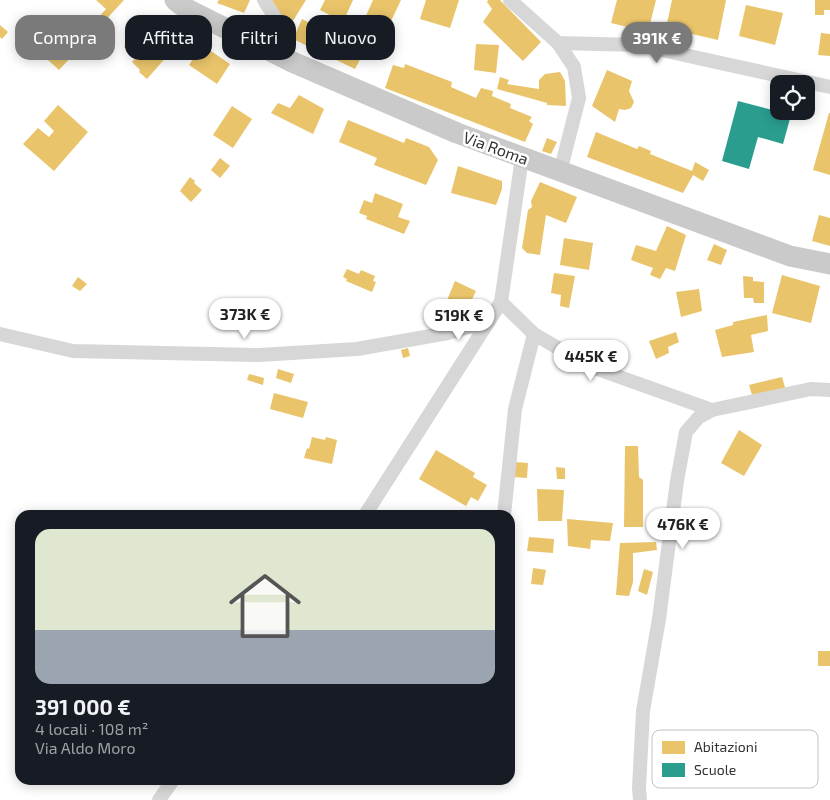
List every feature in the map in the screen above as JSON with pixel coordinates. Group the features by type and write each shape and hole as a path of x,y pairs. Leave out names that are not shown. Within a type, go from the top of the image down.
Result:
{"main road":[{"name":"Via Roma","path":"175,0 186,9 290,61 457,133 790,256 830,264"}],"street":[{"path":"264,0 281,27 290,61"},
{"path":"510,0 558,43 574,67 579,98 560,172"},
{"path":"558,43 639,45 830,87"},
{"path":"368,510 501,302 522,158"},
{"path":"501,302 534,334 589,366 712,410"},
{"path":"0,334 74,351 259,355 357,349 448,333 489,320"},
{"path":"505,510 515,409 534,334"},
{"path":"640,800 643,711 659,619 677,481 686,432 699,416 712,410 811,389 830,390"},
{"path":"159,800 170,785"}],"building: Abitazioni":[{"path":"96,0 124,0 110,15 101,15 106,9"},
{"path":"219,0 250,0 244,13 217,3"},
{"path":"271,0 306,0 296,16 279,15"},
{"path":"325,0 353,0 346,15 330,15 320,10"},
{"path":"373,0 401,0 394,15 366,15"},
{"path":"426,0 459,0 450,28 420,19"},
{"path":"488,0 500,0 541,42 523,61 483,22 492,9 487,2"},
{"path":"617,0 656,0 648,32 611,23"},
{"path":"672,0 726,0 718,40 666,28"},
{"path":"815,0 830,0 830,10 824,10 824,15 815,15"},
{"path":"746,5 783,13 775,45 739,36"},
{"path":"302,19 306,21 306,45 296,40 296,32"},
{"path":"0,25 8,32 2,39 0,37"},
{"path":"821,33 830,34 830,56 818,55"},
{"path":"476,44 499,45 496,73 474,70"},
{"path":"212,52 230,64 217,84 189,65 192,60 212,60"},
{"path":"48,60 68,60 59,70"},
{"path":"134,60 164,60 147,79 132,62"},
{"path":"336,60 360,60 355,69"},
{"path":"405,64 452,82 451,87 476,98 481,88 493,91 492,96 511,104 510,108 532,117 529,121 533,124 525,142 385,88 393,65 404,68"},
{"path":"607,70 632,81 629,91 634,102 631,108 619,109 615,122 592,106"},
{"path":"560,72 565,81 566,106 547,105 547,103 497,89 500,77 509,80 507,84 539,89 539,80 545,74"},
{"path":"299,95 324,109 313,134 271,113 278,103 290,108"},
{"path":"58,105 88,132 54,171 23,144 38,128 49,137 54,131 44,121"},
{"path":"232,106 252,119 233,148 213,135"},
{"path":"830,113 830,175 813,170"},
{"path":"348,120 404,143 406,138 429,147 438,160 426,185 374,165 377,158 339,142"},
{"path":"596,132 637,149 639,146 651,151 650,154 692,171 695,162 709,170 703,181 693,175 683,193 587,157"},
{"path":"547,138 557,142 551,154 542,151"},
{"path":"220,158 230,166 220,178 211,170"},
{"path":"458,166 502,181 502,189 496,205 451,193"},
{"path":"190,177 202,190 191,202 180,191"},
{"path":"540,182 577,197 566,223 546,215 540,255 527,253 522,248 528,210 532,207 531,201"},
{"path":"375,193 403,204 398,217 410,221 404,234 366,219 367,216 359,213 364,200 372,203"},
{"path":"819,215 830,218 830,246 812,241"},
{"path":"667,226 686,235 675,271 666,268 660,279 650,275 653,268 631,260 636,245 656,251"},
{"path":"564,238 593,243 589,270 560,265"},
{"path":"714,244 727,250 721,265 707,260"},
{"path":"347,269 359,274 361,270 375,276 373,281 376,282 372,292 346,281 347,279 343,277"},
{"path":"554,273 575,276 569,308 560,306 561,295 551,293"},
{"path":"782,275 820,286 811,323 772,313"},
{"path":"743,276 753,277 753,281 764,282 764,303 754,303 753,298 744,298"},
{"path":"78,277 87,284 80,291 72,286"},
{"path":"455,281 476,291 460,324 454,326 447,322 452,310 445,305"},
{"path":"699,289 702,311 681,317 676,292"},
{"path":"767,315 768,331 751,335 754,352 722,357 715,330 733,325 733,322"},
{"path":"676,332 679,342 668,347 669,353 656,359 649,341"},
{"path":"408,348 410,356 403,358 401,350"},
{"path":"278,369 294,374 291,383 276,378"},
{"path":"249,374 264,378 263,385 247,380"},
{"path":"782,377 786,391 753,398 749,385"},
{"path":"274,393 308,402 303,418 270,409"},
{"path":"739,430 762,445 744,476 721,463"},
{"path":"312,437 325,440 326,437 337,440 332,464 304,458"},
{"path":"625,446 638,446 639,477 643,480 643,527 624,527"},
{"path":"436,450 475,473 473,477 487,485 478,501 471,497 466,506 419,479"},
{"path":"515,462 528,463 527,478 513,477"},
{"path":"556,467 565,468 565,479 557,479"},
{"path":"537,489 564,490 562,521 538,521"},
{"path":"567,519 613,523 610,541 591,540 590,549 568,546"},
{"path":"529,537 554,539 553,553 527,551"},
{"path":"656,542 657,550 633,553 633,582 629,596 616,595 620,543"},
{"path":"533,568 546,570 543,585 531,584"},
{"path":"644,569 653,572 647,595 638,591"},
{"path":"818,651 830,651 830,666 818,666"}],"building: Scuole":[{"path":"738,101 770,109 770,120 790,120 783,144 758,137 749,169 722,161"}]}
